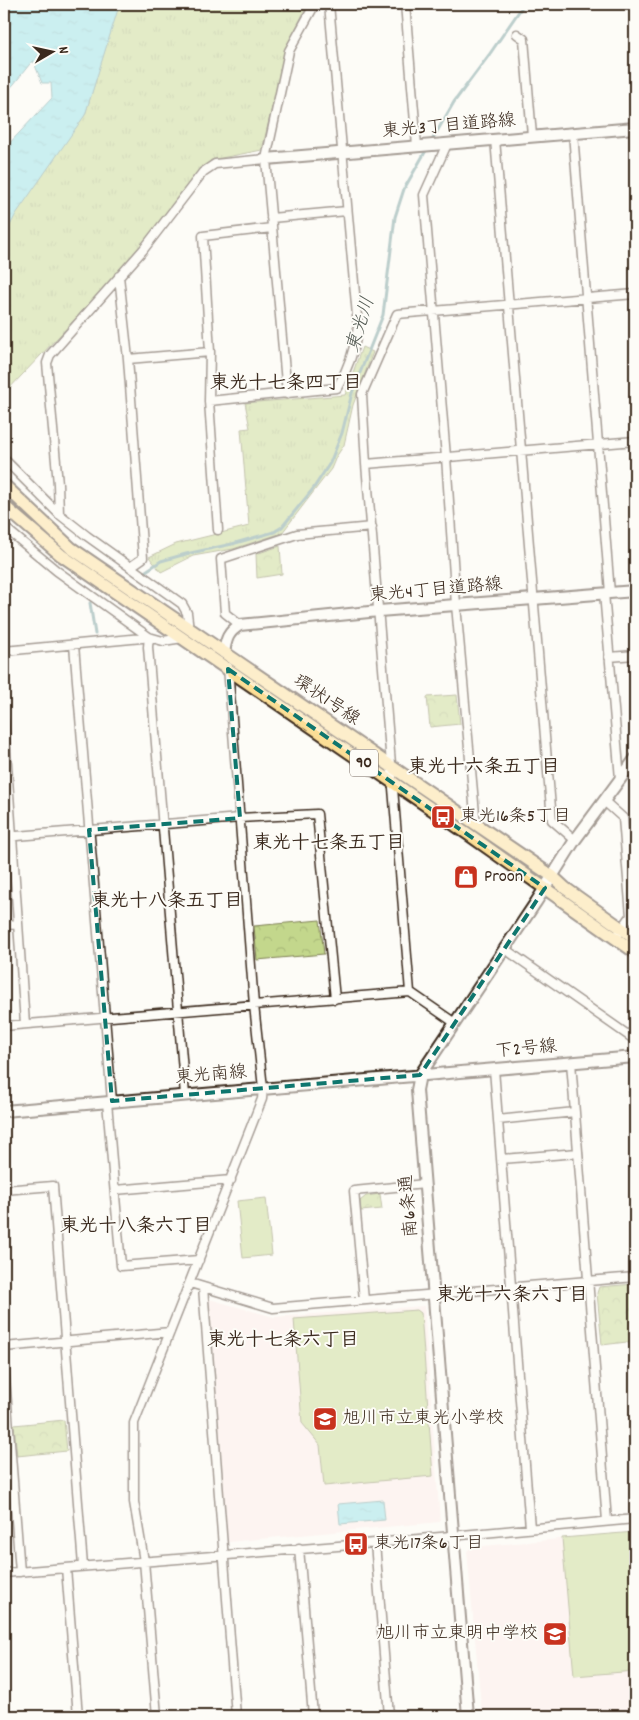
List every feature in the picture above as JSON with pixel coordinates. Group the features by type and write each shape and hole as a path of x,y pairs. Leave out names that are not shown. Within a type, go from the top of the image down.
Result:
{"main road":[{"name":"環状1号線","path":"4,485 71,548 186,634 228,669 468,834 635,952"},
{"name":"環状1号線","path":"4,506 61,555 186,634 224,653 552,876 635,938"}],"street":[{"path":"287,394 266,159 289,51 314,4"},
{"path":"209,401 337,388 348,368 358,327 329,4"},
{"path":"405,4 420,146"},
{"path":"517,34 524,39 532,136"},
{"name":"東光3丁目道路線","path":"266,159 635,128"},
{"path":"573,133 598,444 610,657 620,780"},
{"path":"495,139 552,820 575,840"},
{"path":"442,144 424,195 446,457 456,605 476,825 468,834"},
{"path":"59,514 47,363 50,354 143,250 203,172 215,164 266,159"},
{"path":"271,218 347,211"},
{"path":"218,530 209,401 210,352 203,236 272,228"},
{"path":"119,276 128,359 143,558 133,565 133,569"},
{"path":"410,992 366,464 362,394 398,314 635,294"},
{"path":"128,359 210,352"},
{"path":"366,464 635,441"},
{"path":"4,527 57,571 149,637 162,641 186,634 187,613 182,604 59,514 5,462"},
{"path":"157,1716 144,1561 134,1502 134,1423 231,1180 262,1099 263,1088 254,1005 228,669 224,653 226,637 240,625 225,613 222,559 297,534 372,527"},
{"name":"東光4丁目道路線","path":"240,625 379,611 635,590"},
{"path":"4,651 149,637"},
{"path":"149,637 148,647 185,1094"},
{"path":"74,645 104,1018 121,1266 199,1260"},
{"path":"610,657 635,655"},
{"path":"4,721 8,837 18,924 25,1024"},
{"name":"南6条通","path":"468,1716 417,1090 420,1075 505,949 575,840 635,759"},
{"path":"604,801 622,818 633,916 622,928 616,939"},
{"path":"8,837 240,818 317,814 335,999"},
{"path":"626,853 635,852"},
{"path":"4,926 18,924"},
{"path":"505,949 635,1040"},
{"path":"4,1026 410,992 455,1023"},
{"name":"下2号線","path":"420,1075 635,1057"},
{"path":"571,1062 607,1522"},
{"path":"494,1069 530,1528"},
{"name":"東光南線","path":"4,1110 420,1075"},
{"path":"498,1120 575,1112"},
{"path":"501,1159 578,1153"},
{"path":"115,1190 231,1180"},
{"path":"364,1300 354,1191 425,1184"},
{"path":"4,1190 53,1186 83,1566"},
{"path":"190,1283 273,1308 635,1277"},
{"path":"203,1287 222,1555 236,1716"},
{"path":"4,1347 170,1332"},
{"path":"4,1364 20,1572"},
{"path":"4,1573 375,1543 635,1519"},
{"path":"375,1543 389,1716"},
{"path":"299,1548 314,1716"},
{"path":"66,1568 78,1716"}],"highlighted area":[{"path":"228,669 545,888 420,1075 112,1101 89,830 240,818"}],"shaded area":[{"name":"旭川市立東光小学校","path":"209,1299 274,1317 424,1306 440,1522 228,1542"},
{"name":"旭川市立東明中学校","path":"635,1532 635,1716 482,1716 467,1551 472,1547"}],"green space":[{"path":"119,4 308,4 286,48 262,150 211,160 116,276 4,394 4,217 85,115"},
{"path":"362,347 373,352 353,405 344,445 331,469 282,533 233,549 193,556 161,572 149,557 176,544 249,526 241,429 250,428 245,403 345,395"},
{"path":"280,546 282,574 257,578 256,554"},
{"path":"457,695 460,724 430,727 427,697"},
{"path":"320,920 324,954 257,960 254,926"},
{"path":"380,1194 382,1209 361,1211 360,1201 366,1196"},
{"path":"266,1198 272,1255 243,1258 237,1201"},
{"path":"635,1284 635,1341 602,1345 597,1293 599,1287"},
{"path":"417,1310 421,1313 433,1476 324,1486 320,1445 302,1423 294,1319"},
{"path":"64,1420 67,1451 17,1456 14,1425"},
{"path":"635,1532 635,1671 574,1676 562,1538"}],"water":[{"path":"4,4 119,4 119,6 85,115 16,214 4,237 4,149 52,98 51,83 42,83 33,60 4,95"},
{"path":"383,1500 385,1520 340,1524 338,1504"}],"waterway":[{"name":"東光川","path":"431,142 454,102 524,4"},
{"name":"東光川","path":"146,571 161,561 274,532 282,527 313,489 330,463 342,433 352,393 383,315 395,217 404,189 428,147"},
{"name":"東光川","path":"90,603 95,634"}],"place":[{"name":"東光16条5丁目","path":"443,817"},
{"name":"Proon","path":"466,877"},
{"name":"旭川市立東光小学校","path":"325,1419"},
{"name":"東光17条6丁目","path":"356,1544"},
{"name":"旭川市立東明中学校","path":"555,1634"}],"district":[{"name":"東光十七条四丁目","path":"286,384"},
{"name":"東光十六条五丁目","path":"484,768"},
{"name":"東光十七条五丁目","path":"329,844"},
{"name":"東光十八条五丁目","path":"167,902"},
{"name":"東光十八条六丁目","path":"136,1227"},
{"name":"東光十六条六丁目","path":"512,1296"},
{"name":"東光十七条六丁目","path":"283,1341"}]}
